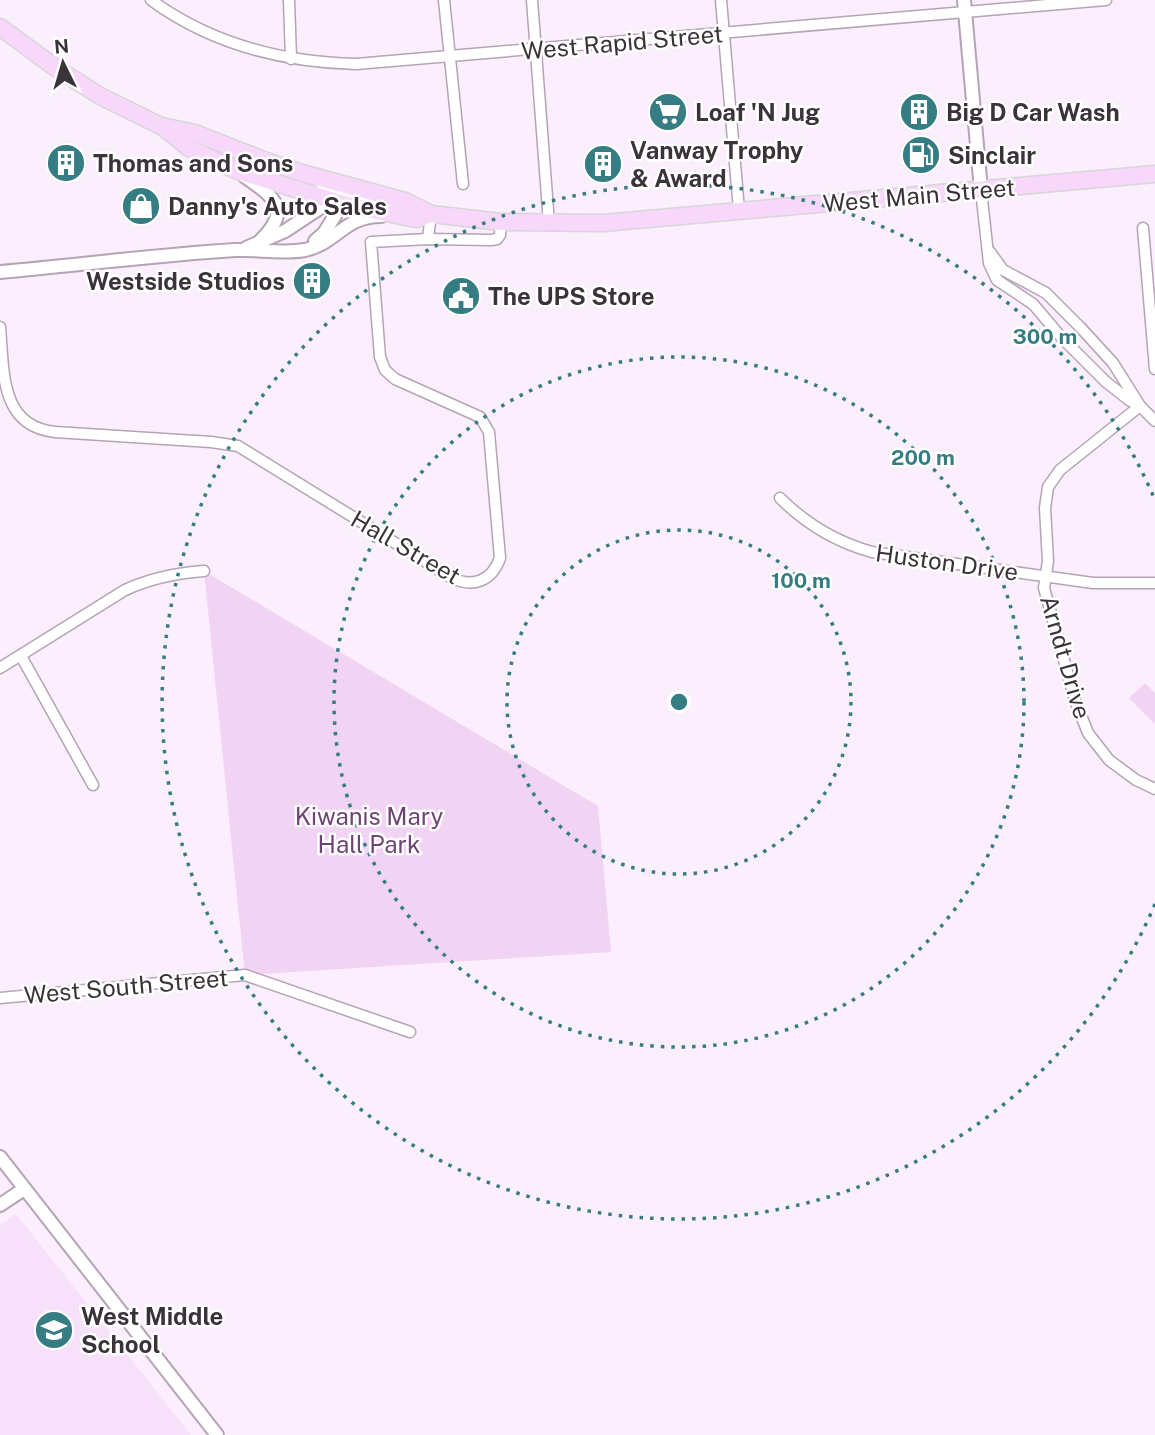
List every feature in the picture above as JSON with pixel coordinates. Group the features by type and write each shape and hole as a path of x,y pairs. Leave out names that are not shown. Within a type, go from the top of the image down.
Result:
{"main road":[{"path":"0,27 53,66 100,96 163,127 189,148 235,170 280,186 395,216"},
{"path":"163,127 195,133 267,161 387,195 425,210"},
{"name":"West Main Street","path":"395,216 416,219 425,210 501,222 618,222 1155,174"}],"street":[{"name":"West Rapid Street","path":"151,0 210,34 268,54 291,59 356,64 724,34 964,6 1106,0"},
{"path":"289,0 291,59"},
{"path":"444,0 463,184"},
{"path":"532,0 550,223"},
{"path":"721,0 739,210"},
{"path":"964,6 989,263 997,280 1033,304 1060,337 1105,382 1140,406 1155,421"},
{"path":"235,170 265,192 277,205 278,216 275,223 257,244"},
{"path":"304,250 324,233 336,214 331,199 317,177"},
{"name":"West Main Street","path":"238,250 285,231 331,199 346,195 425,210"},
{"path":"425,210 428,239"},
{"name":"West Main Street","path":"0,272 238,250 304,250 323,244 356,220 373,216 395,216"},
{"name":"Hall Street","path":"0,327 5,384 10,403 23,422 30,427 55,432 238,446 452,578 464,583 476,583 491,574 500,558 491,441 487,426 484,420 472,412 390,376 382,364 370,242 496,239 500,235 501,222"},
{"path":"1143,228 1155,369"},
{"path":"987,245 1003,270 1046,293 1106,354 1133,391 1140,406"},
{"name":"Arndt Drive","path":"1140,406 1052,479 1045,497 1048,561 1044,588 1079,712 1088,733 1109,760 1136,780 1155,789"},
{"name":"Huston Drive","path":"780,498 808,523 862,550 888,556 1100,583 1155,583"},
{"path":"0,668 135,586 177,573 204,571"},
{"path":"21,656 93,785"},
{"name":"West South Street","path":"0,998 245,975 410,1032"},
{"path":"0,1157 217,1435"},
{"path":"0,1205 24,1189"}],"shaded area":[{"name":"West Middle School","path":"16,1214 191,1435 0,1435 0,1225"}],"green space":[{"name":"Kiwanis Mary Hall Park","path":"204,571 598,806 611,952 245,975"},
{"path":"1145,683 1155,693 1155,724 1129,698"}],"place":[{"name":"Loaf 'N Jug","path":"668,112"},
{"name":"Big D Car Wash","path":"919,112"},
{"name":"Sinclair","path":"921,155"},
{"name":"Thomas and Sons","path":"66,163"},
{"name":"Vanway Trophy & Award","path":"603,164"},
{"name":"Danny's Auto Sales","path":"141,206"},
{"name":"Westside Studios","path":"312,281"},
{"name":"The UPS Store","path":"461,296"},
{"name":"West Middle School","path":"54,1330"}]}
